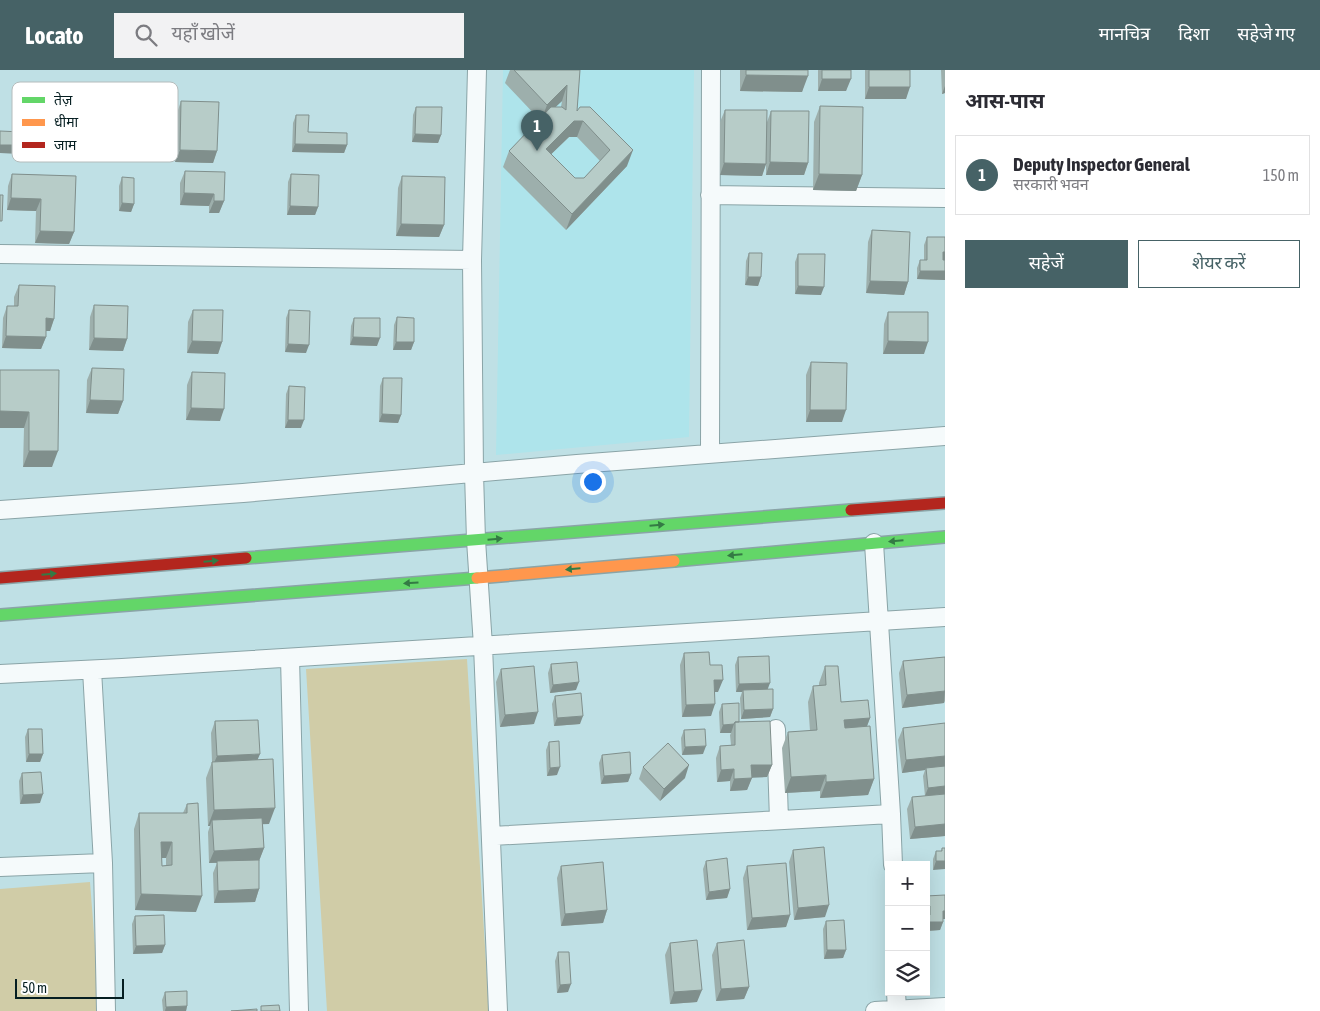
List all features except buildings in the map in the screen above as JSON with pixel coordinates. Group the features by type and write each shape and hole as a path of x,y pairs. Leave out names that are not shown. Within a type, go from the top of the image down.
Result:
{"main road":[{"path":"0,578 659,524 945,504"},
{"path":"0,615 479,578 945,537"}],"street":[{"path":"477,70 472,260 474,473 492,836 498,1011"},
{"path":"710,454 711,70"},
{"path":"710,195 945,198"},
{"path":"0,254 472,260"},
{"path":"0,510 243,493 945,436"},
{"path":"874,543 892,814 893,861"},
{"path":"0,674 92,670 945,617"},
{"path":"290,658 300,1011"},
{"path":"92,670 103,863 106,1011"},
{"path":"776,729 779,820"},
{"path":"492,836 892,814"},
{"path":"0,867 103,863"},
{"path":"875,1011 896,1001 945,1007"}],"shaded area":[{"path":"503,70 694,70 689,437 496,455"},
{"path":"467,659 489,1011 327,1011 306,669"},
{"path":"90,882 100,1011 0,1011 0,889"}],"traffic: fast":[{"path":"246,558 851,510"},
{"path":"674,561 945,537"},
{"path":"0,615 477,578"}],"traffic: slow":[{"path":"477,578 674,561"}],"traffic: jam":[{"path":"851,510 945,503"},
{"path":"0,578 246,558"}],"place":[{"name":"Deputy Inspector General","path":"537,151"}]}
